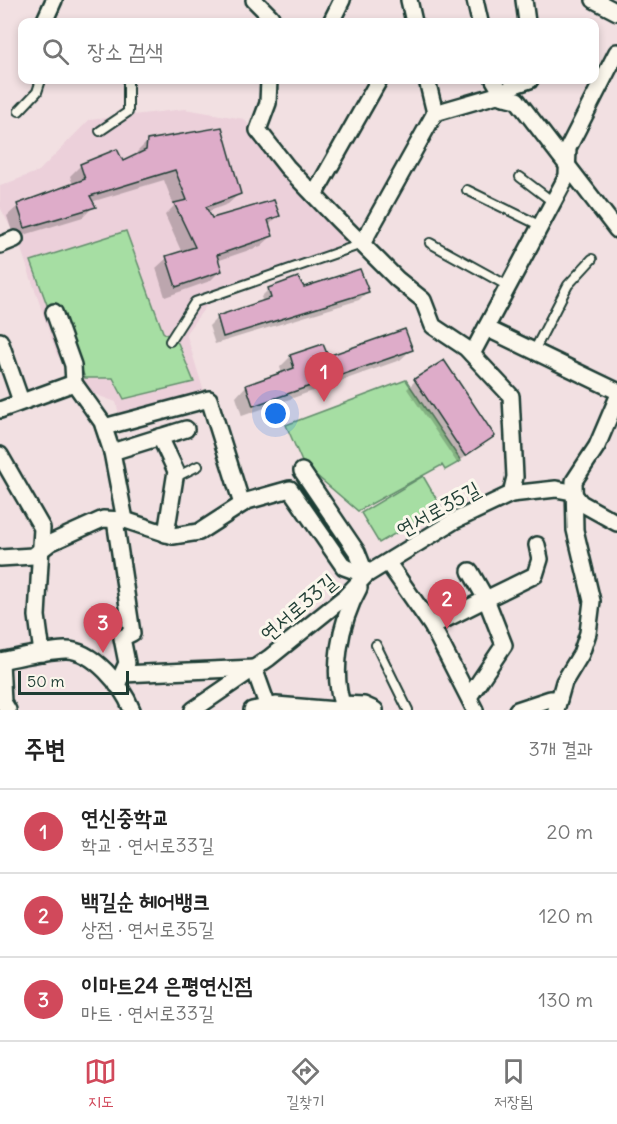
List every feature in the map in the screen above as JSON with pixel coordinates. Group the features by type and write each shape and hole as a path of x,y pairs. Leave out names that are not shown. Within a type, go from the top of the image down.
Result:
{"street":[{"path":"46,18 54,0"},
{"path":"254,0 271,18"},
{"path":"333,18 342,0"},
{"path":"409,0 412,18"},
{"path":"475,0 479,18"},
{"path":"524,0 526,18"},
{"path":"594,0 617,12"},
{"path":"472,354 567,176 568,148 617,52"},
{"name":"연서로35길","path":"269,84 268,103 258,130 287,167 314,195 396,279 423,300 433,326 472,354 512,396 515,477 511,494 454,521 388,563 432,626 472,704"},
{"path":"314,195 377,84"},
{"path":"362,244 435,113 428,84"},
{"path":"496,84 504,97"},
{"path":"504,97 512,86 518,84"},
{"path":"435,113 497,95 517,99 617,230"},
{"path":"0,245 15,239"},
{"path":"54,312 73,365 74,383 104,427 112,452 132,633 122,638 127,663 120,679"},
{"path":"486,328 617,391"},
{"path":"0,341 21,401"},
{"path":"0,410 74,383"},
{"path":"104,427 209,399 242,504"},
{"path":"517,710 558,704 564,682 581,654 588,633 592,601 574,530 572,492 574,481 611,429 617,399"},
{"path":"112,452 186,429"},
{"path":"160,437 176,471 166,534"},
{"path":"0,455 42,528 37,616 42,653"},
{"name":"연서로33길","path":"302,471 357,552 366,575 354,597 338,654 343,707"},
{"name":"연서로33길","path":"120,520 173,536 199,532 242,504 290,489 344,567 366,575"},
{"path":"511,494 556,489 572,492 581,503 617,523"},
{"path":"0,558 33,556 103,519 120,520"},
{"path":"432,626 535,575 540,559 537,545"},
{"name":"연서로33길","path":"193,710 254,668 346,596 366,575 388,563"},
{"path":"470,571 486,599"},
{"name":"연서로35길","path":"472,704 504,645 486,599"},
{"path":"8,710 3,702 0,661 68,650 100,664 120,679 132,710"},
{"path":"254,668 268,706"},
{"name":"연서로33길","path":"120,679 254,668"},
{"path":"252,710 268,706 336,710 364,705 375,710"}],"lane":[{"path":"19,111 37,92 40,84"},
{"path":"100,131 128,112 128,84"},
{"path":"520,177 553,202"},
{"path":"467,190 541,226"},
{"path":"430,243 508,286"},
{"path":"170,341 195,302 362,244"},
{"path":"534,351 568,285 592,259"},
{"path":"175,478 198,466"},
{"path":"376,645 408,710"}],"shaded area":[{"path":"185,109 244,119 300,190 354,249 281,270 207,305 186,333 204,392 121,422 116,402 94,394 57,355 20,246 0,207 0,186 39,171 89,120"}],"green space":[{"path":"126,231 163,332 178,343 194,382 124,399 113,378 85,378 57,308 49,310 31,261"},
{"path":"406,380 461,461 445,470 442,465 358,511 303,464 286,425"},
{"path":"423,476 441,507 379,543 361,513"}],"building":[{"path":"222,127 241,194 206,207 212,218 274,200 280,216 268,220 273,236 217,255 222,271 176,287 166,256 195,247 174,203 187,200 175,170 90,196 96,207 25,228 17,204 85,179 80,164 117,149 123,161 146,150 147,140"},
{"path":"360,269 369,292 223,337 217,316 271,298 268,288 298,277 304,287"},
{"path":"405,329 413,350 253,406 246,385 294,368 290,355 323,344 328,356"},
{"path":"444,360 495,436 465,456 414,379"}],"place":[{"name":"연신중학교","path":"324,402"},
{"name":"백길순 헤어뱅크","path":"447,629"},
{"name":"이마트24 은평연신점","path":"103,653"}]}
